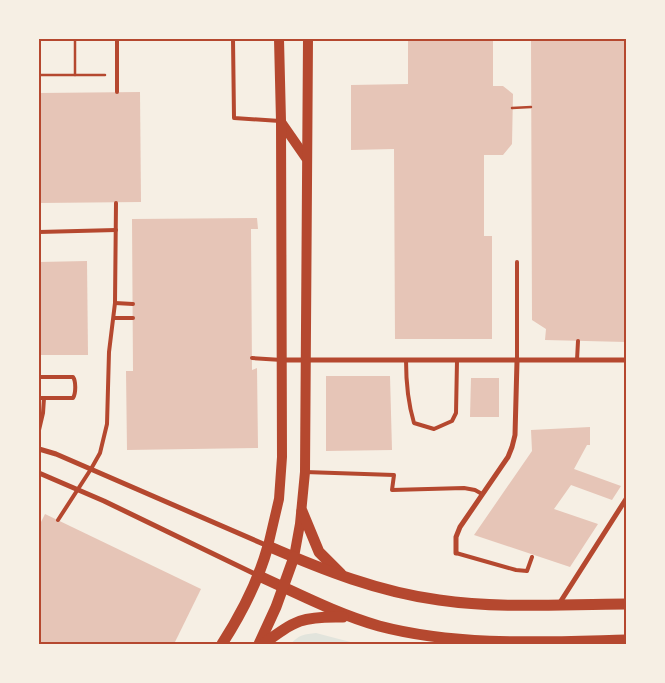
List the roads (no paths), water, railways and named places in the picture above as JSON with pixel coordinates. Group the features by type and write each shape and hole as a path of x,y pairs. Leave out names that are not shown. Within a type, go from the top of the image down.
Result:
{"main road":[{"path":"222,644 240,615 259,576 279,499 281,477 282,360 279,39"},
{"path":"259,644 284,587 294,557 302,511 305,472 308,39"},
{"path":"281,121 306,158"},
{"path":"302,511 319,552 344,577"},
{"path":"268,546 344,577 386,590 438,600 488,604 626,604"},
{"path":"259,576 353,618 390,628 428,635 524,642 626,640"},
{"path":"263,644 290,624 305,619 318,616 353,618"}],"street":[{"path":"282,360 626,360"},
{"path":"456,553 456,537 460,527 510,452 514,441 517,361"},
{"path":"39,449 50,451 268,546"},
{"path":"39,473 79,490 259,576"},
{"path":"559,604 626,499"}],"lane":[{"path":"116,92 117,39"},
{"path":"233,39 234,118 281,121"},
{"path":"58,520 92,470 100,453 107,424 109,352 115,303 116,202"},
{"path":"39,232 116,230"},
{"path":"517,262 517,361"},
{"path":"115,303 132,304"},
{"path":"114,318 133,318"},
{"path":"577,360 578,341"},
{"path":"252,358 282,360"},
{"path":"406,360 410,410 414,423 434,429 452,421 456,413 457,361"},
{"path":"39,377 73,377 75,379 75,395 73,398 41,398 43,413 39,430"},
{"path":"305,472 394,475 392,490 464,488 475,490 482,494"},
{"path":"456,553 516,570 527,571 532,557"}]}
